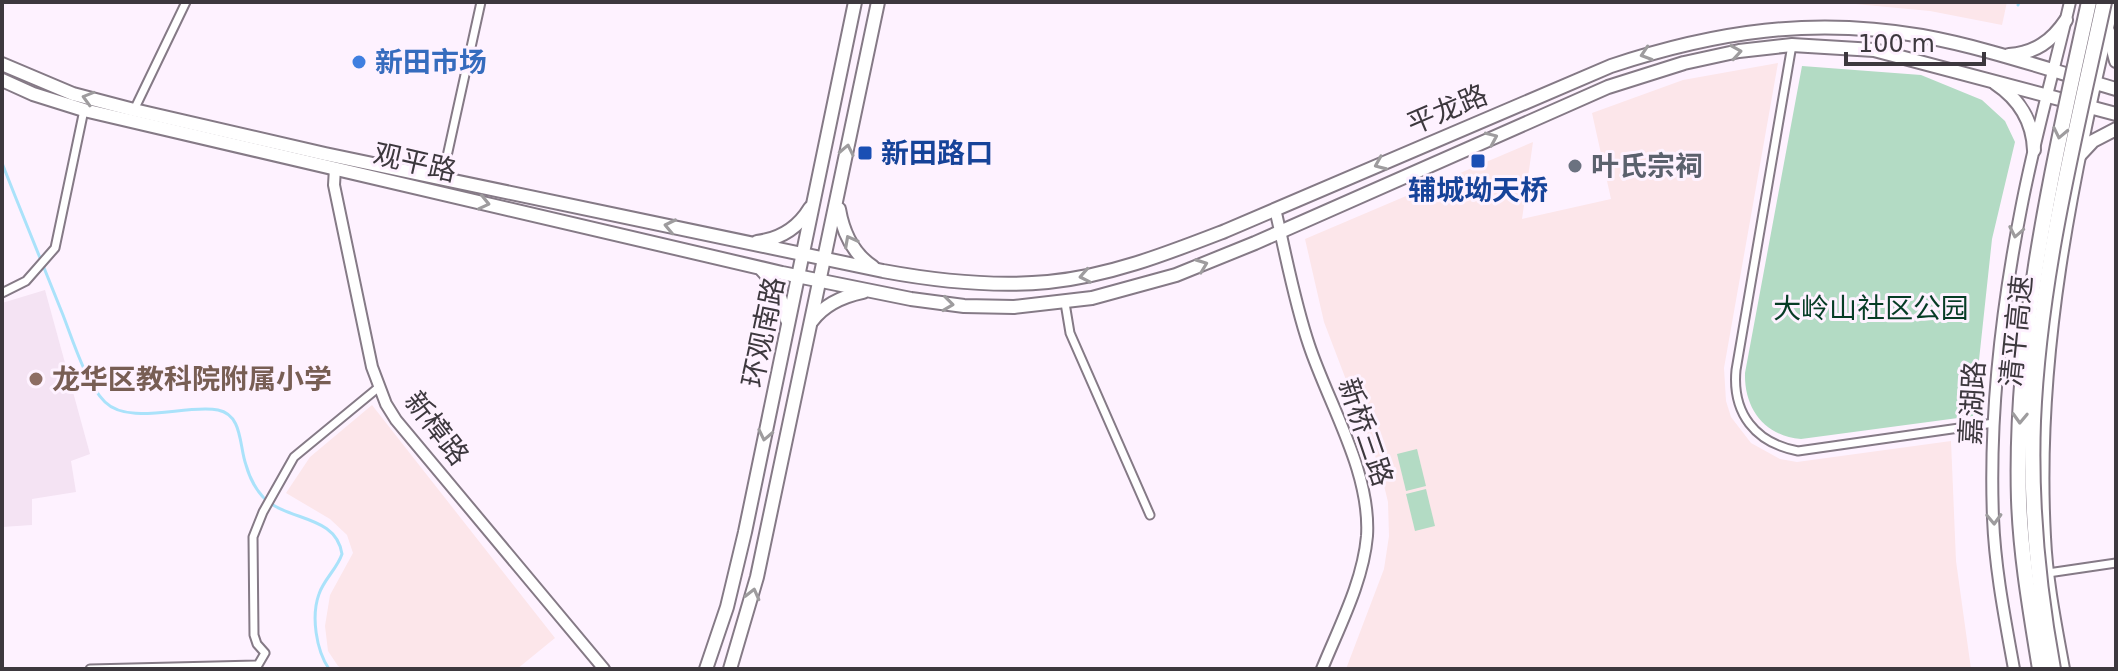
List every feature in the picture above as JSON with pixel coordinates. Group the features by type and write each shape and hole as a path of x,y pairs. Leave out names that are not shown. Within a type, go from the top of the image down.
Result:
{"highway":[{"name":"清平高速","path":"2040,669 2021,531 2019,456 2023,372 2047,199 2089,2"},
{"name":"清平高速","path":"2053,669 2039,582 2034,524 2037,363 2055,233 2104,2"}],"main road":[{"name":"环观南路","path":"706,669 735,576 855,2"},
{"name":"环观南路","path":"730,669 757,577 878,2"},
{"name":"嘉湖路","path":"2014,669 1995,545 1994,423 1999,352 2008,284 2034,150 2070,2"},
{"path":"2064,669 2048,573 2044,460 2047,368 2079,156 2114,2"},
{"path":"1998,56 2027,53 2042,46 2056,35 2066,20"},
{"name":"平龙路","path":"803,254 934,279 994,283 1050,282 1080,277 1164,255 1611,66 1711,37 1776,28 1855,28 1925,37 2116,89"},
{"path":"2108,31 2116,61"},
{"name":"平龙路","path":"820,281 925,301 990,307 1065,303 1149,284 1280,232 1619,83 1712,56 1792,45 1874,50 2116,114"},
{"name":"观平路","path":"2,64 73,94 134,110 442,179 803,254"},
{"path":"1985,78 2005,90 2022,110 2031,128 2034,150"},
{"name":"观平路","path":"2,80 33,94 84,110 820,281"},
{"path":"2079,156 2093,141 2116,129"},
{"name":"新樟路","path":"335,168 334,185 372,367 396,420 604,669"},
{"path":"838,196 841,222 851,244 864,261 883,271"},
{"path":"746,242 774,239 788,232 806,215 814,201"},
{"name":"新桥三路","path":"1275,209 1303,328 1360,476 1366,505 1367,534 1362,564 1322,669"},
{"path":"759,268 768,274 777,287 785,310 787,334"},
{"path":"812,321 821,311 838,301 854,294 871,292"}],"street":[{"path":"134,110 186,2"},
{"path":"442,179 481,2"},
{"path":"1792,45 1736,370 1736,399 1741,412 1758,435 1784,448 1798,451 1994,423"},
{"path":"2,293 20,286 52,254 58,241 84,110"},
{"path":"1065,303 1070,333 1150,515"},
{"path":"90,669 258,665 265,653 254,635 253,537 263,512 294,457 379,387"},
{"path":"2048,573 2116,563"}],"shaded area":[{"path":"1834,2 2007,2 2002,25 1930,11"},
{"path":"1778,63 1724,368 1726,401 1731,417 1751,443 1780,459 1797,462 1951,441 1956,561 1971,669 1346,669 1384,569 1389,536 1388,502 1380,469 1324,322 1305,239 1533,142 1522,219 1611,199 1592,113 1683,80"},
{"name":"龙华区教科院附属小学","path":"45,290 90,454 71,461 76,492 32,499 32,525 2,527 2,303"},
{"path":"372,405 555,638 517,669 344,669 338,666 328,651 325,626 330,595 353,553 347,535 330,519 286,493 310,457"}],"green space":[{"name":"大岭山社区公园","path":"1802,66 1921,75 1982,100 2005,121 2015,142 1992,239 1973,416 1801,439 1788,437 1767,426 1748,398 1745,373"},
{"path":"1417,449 1426,486 1406,491 1397,454"},
{"path":"1426,489 1435,526 1415,531 1406,494"}],"waterway":[{"path":"2,163 81,361 105,402 128,413 205,409 226,413 236,425 249,473 263,497 285,511 321,525 338,541 342,554 321,589 315,612 318,643 329,669"}],"place":[{"name":"新田市场","path":"359,62"},
{"name":"新田路口","path":"865,153"},
{"name":"辅城坳天桥","path":"1478,161"},
{"name":"叶氏宗祠","path":"1575,166"},
{"name":"龙华区教科院附属小学","path":"36,379"}]}
